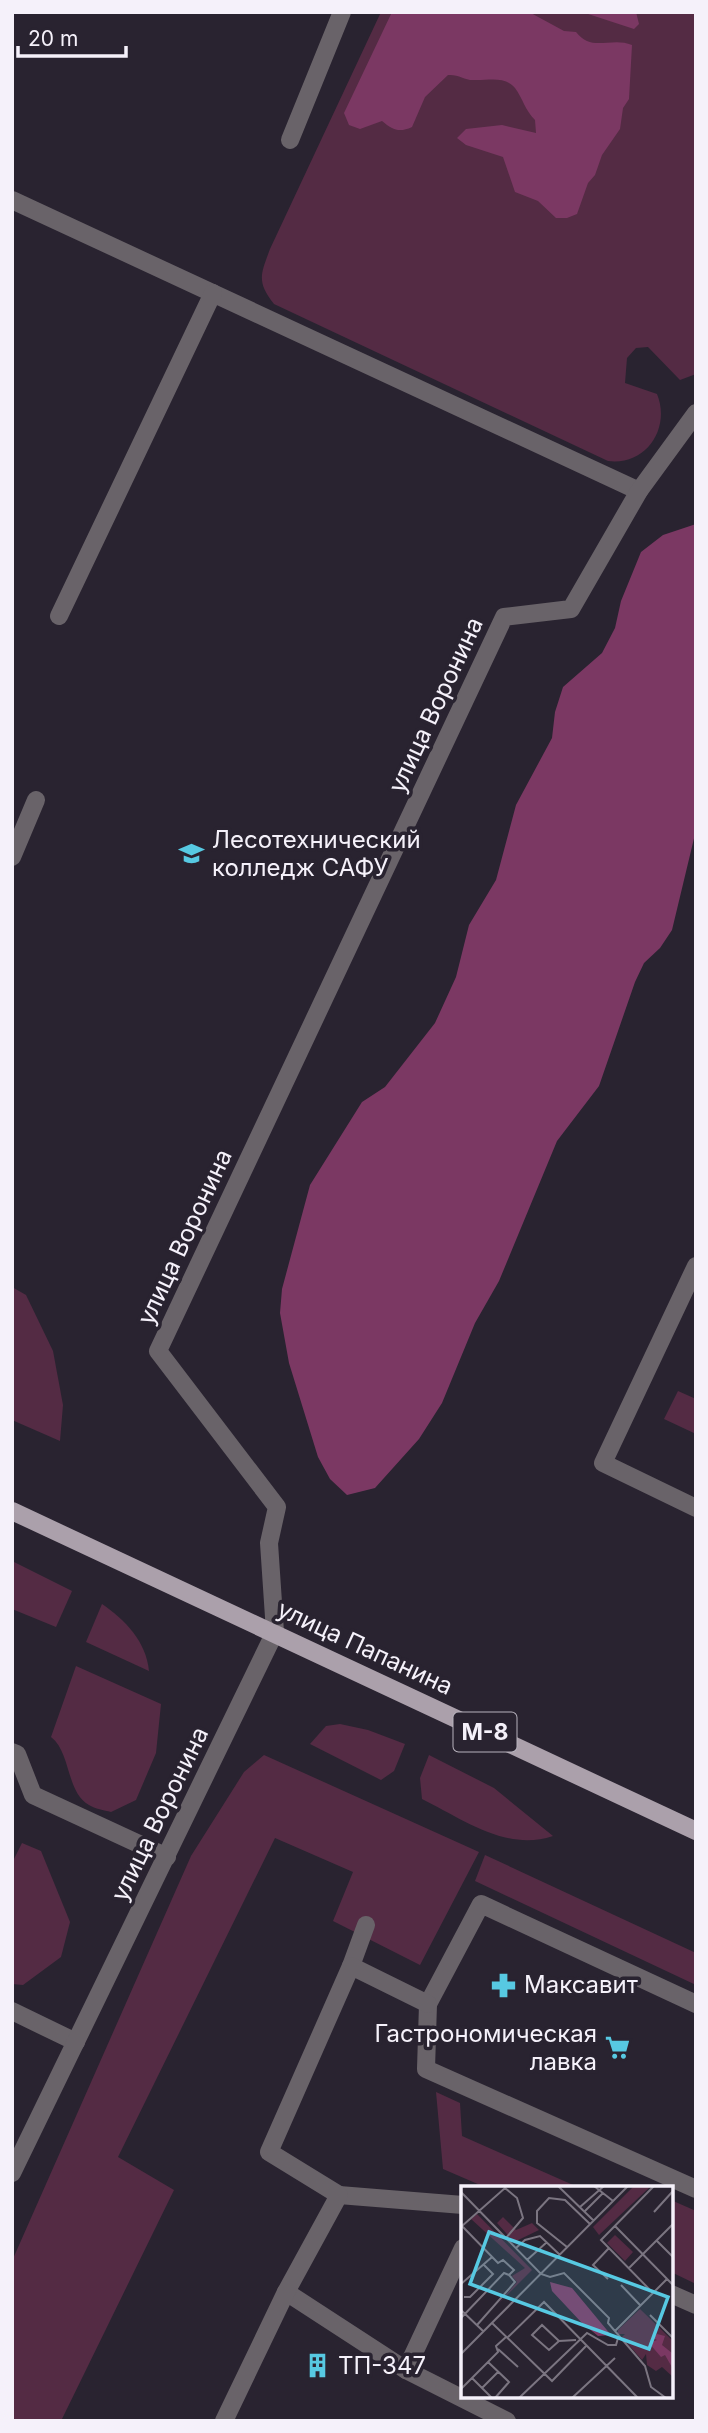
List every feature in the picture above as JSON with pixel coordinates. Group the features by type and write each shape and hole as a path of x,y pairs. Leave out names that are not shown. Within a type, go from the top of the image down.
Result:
{"main road":[{"name":"улица Папанина","path":"12,1511 696,1831"}],"street":[{"path":"290,140 342,12"},
{"path":"12,200 639,491"},
{"path":"59,616 213,293"},
{"name":"улица Воронина","path":"12,2173 275,1632 269,1543 277,1507 158,1351 504,617 571,609 639,491 694,418"},
{"path":"12,857 36,800"},
{"path":"696,1266 603,1463 696,1508"},
{"path":"14,1758 33,1795 167,1857"},
{"path":"696,2004 481,1904 428,2004 426,2068 696,2189"},
{"path":"366,1925 351,1966 269,2152 339,2195 461,2205"},
{"path":"351,1966 428,2004"},
{"path":"12,2011 76,2042"},
{"path":"224,2421 286,2292 339,2195"},
{"path":"406,2370 461,2252"},
{"path":"286,2292 406,2370 461,2398"},
{"path":"673,2295 696,2305"},
{"path":"461,2398 507,2421"}],"shaded area":[{"path":"381,12 696,12 696,374 680,380 648,347 636,348 627,358 625,383 657,394 661,420 652,442 634,457 622,461 608,461 274,304 268,296 262,277 270,249"},
{"path":"392,12 529,12 564,31 576,32 589,42 632,45 629,99 623,108 620,129 602,155 577,214 556,218 538,201 515,192 503,157 466,145 457,138 466,129 502,125 536,133 535,120 515,88 506,81 470,80 448,75 425,97 412,127 396,130 382,121 360,129 349,125 344,113"},
{"path":"582,12 636,12 639,24 634,29"},
{"path":"696,524 696,830 672,930 660,948 644,963 635,982 599,1086 557,1141 499,1281 475,1323 442,1403 419,1439 375,1488 347,1495 330,1479 318,1457 289,1363 280,1313 282,1289 310,1185 362,1102 385,1087 435,1023 456,977 469,925 496,880 516,805 552,738 555,712 563,687 602,653 615,628 621,601 641,552 663,535"},
{"path":"12,1287 26,1295 53,1351 63,1405 60,1441 12,1420"},
{"path":"678,1391 696,1399 696,1434 664,1419"},
{"path":"12,1561 72,1591 56,1627 12,1609"},
{"path":"102,1604 133,1632 144,1650 149,1671 86,1642"},
{"path":"76,1666 161,1704 156,1753 136,1800 111,1812 91,1806 82,1799 72,1782 62,1752 51,1737"},
{"path":"340,1724 368,1730 405,1744 394,1771 381,1780 310,1744 326,1726"},
{"path":"264,1755 479,1852 420,1965 333,1921 353,1872 275,1838 118,2157 174,2190 61,2421 12,2421 12,2261 191,1856 244,1772"},
{"path":"429,1755 494,1788 553,1836 536,1840 502,1837 469,1824 422,1799 420,1778"},
{"path":"22,1843 41,1851 70,1922 61,1957 23,1985 12,1984 12,1863"},
{"path":"485,1855 696,1953 696,1985 475,1881"},
{"path":"436,2092 460,2103 462,2136 575,2186 482,2186 443,2169"},
{"path":"673,2201 696,2211 696,2284 673,2273"}],"place":[{"name":"Лесотехнический колледж САФУ","path":"192,854"},
{"name":"Максавит","path":"504,1985"},
{"name":"Гастрономическая лавка","path":"617,2048"},
{"name":"ТП-347","path":"318,2366"}]}
